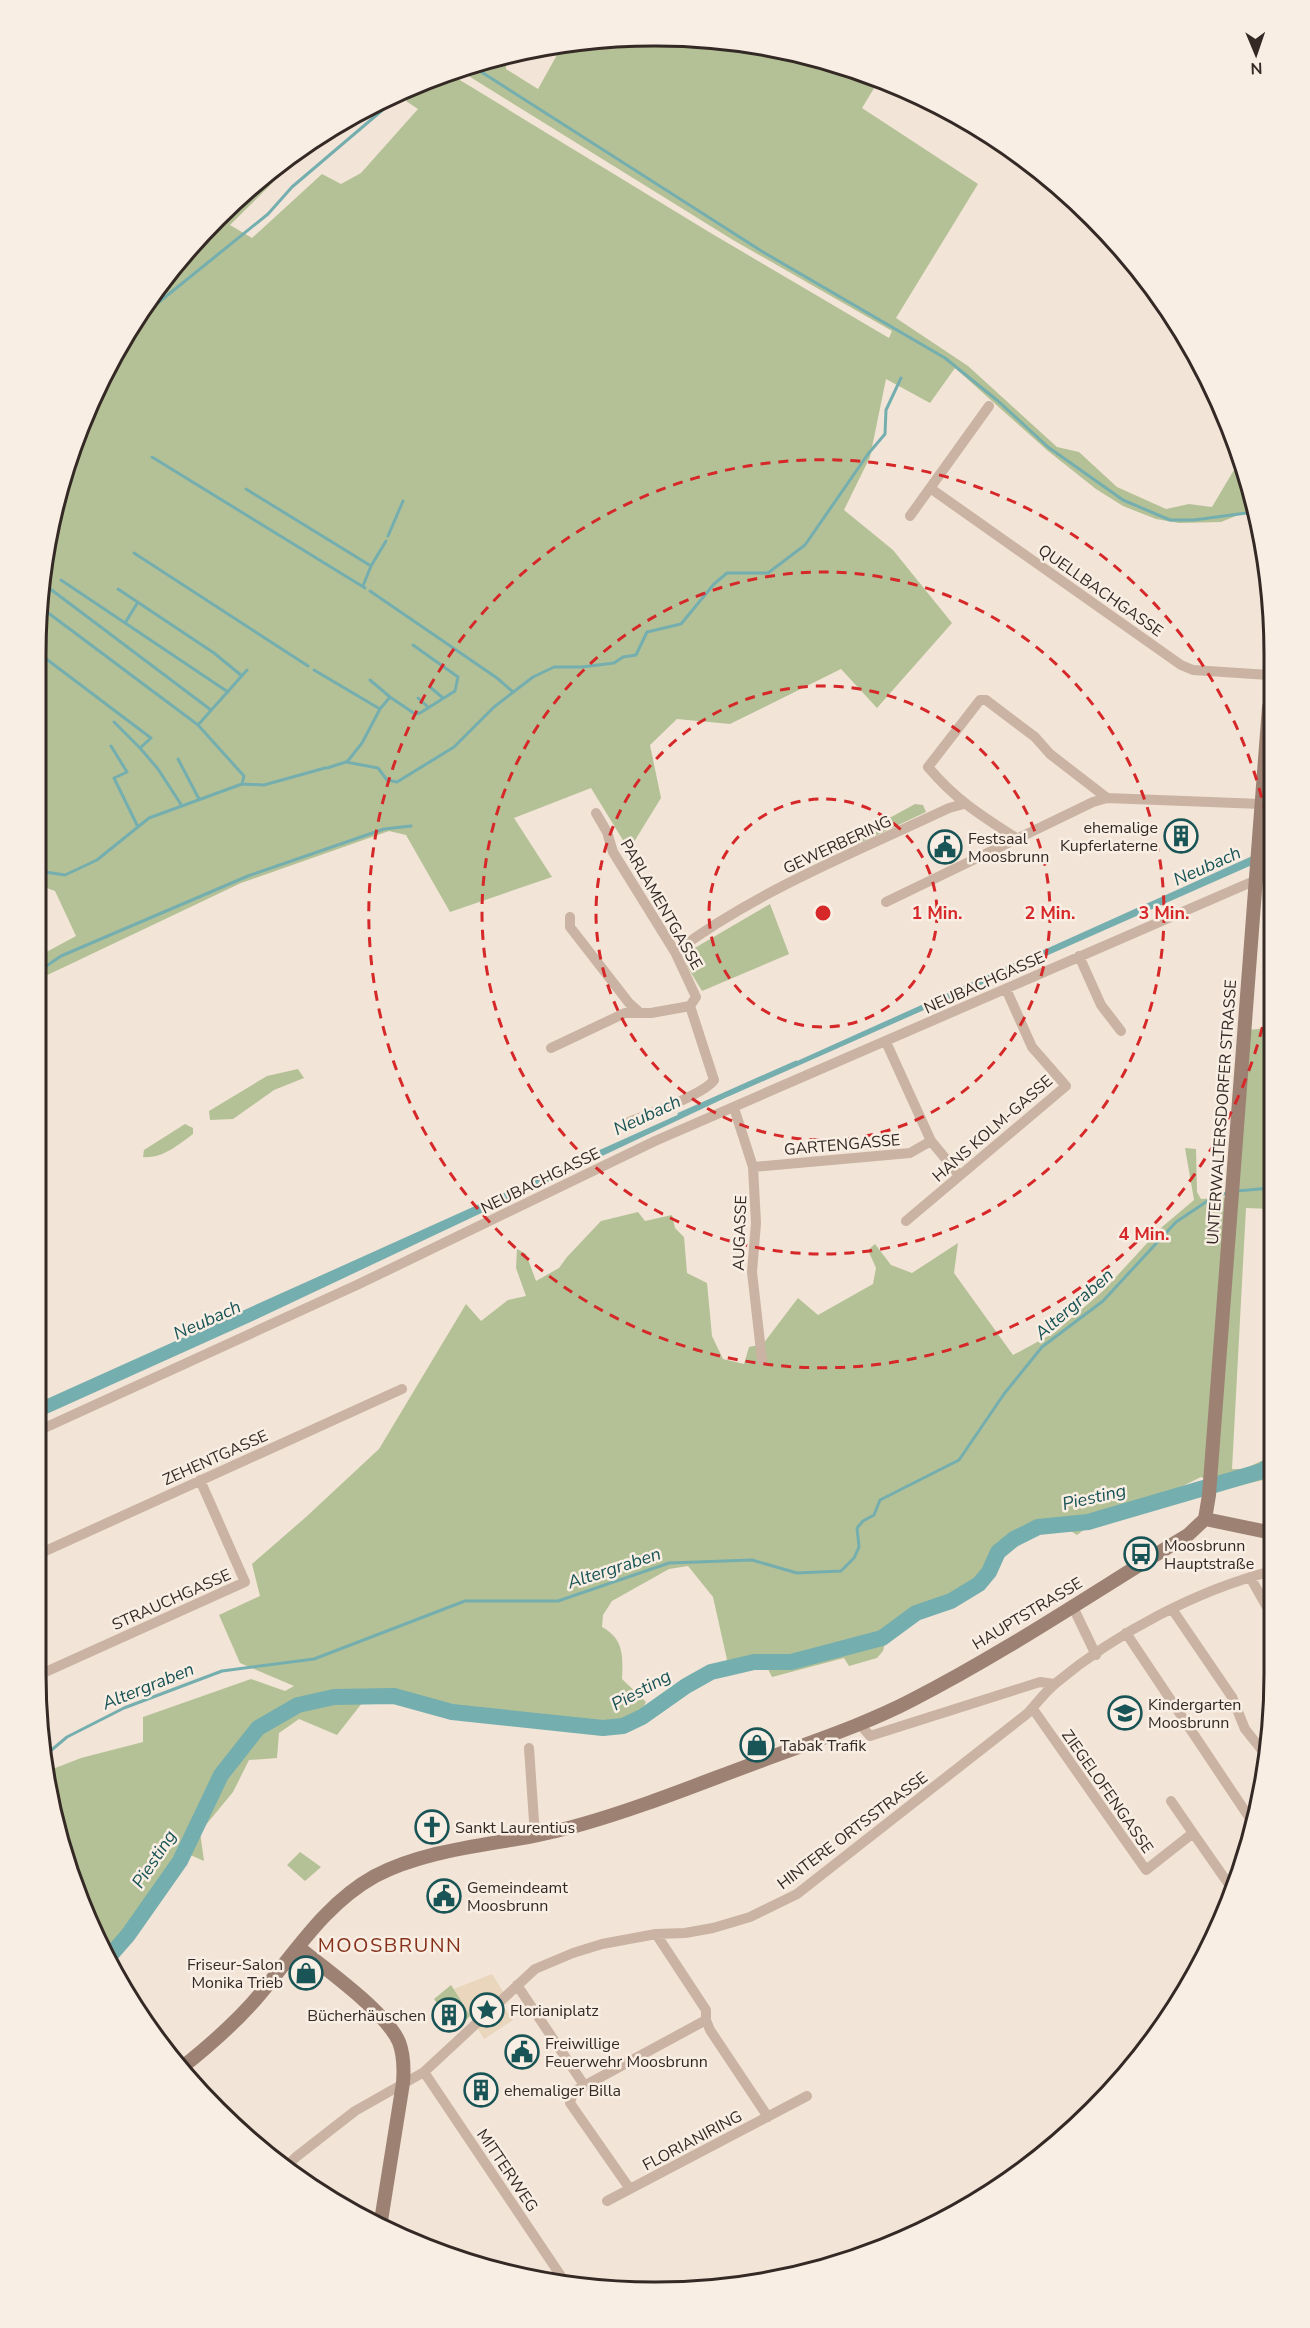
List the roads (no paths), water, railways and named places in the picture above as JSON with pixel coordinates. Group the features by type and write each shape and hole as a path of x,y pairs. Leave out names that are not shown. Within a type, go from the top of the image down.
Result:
{"main road":[{"name":"UNTERWALTERSDORFER STRASSE","path":"1205,1519 1209,1495 1264,768"},
{"path":"1205,1519 1264,1531"},
{"name":"HAUPTSTRASSE","path":"298,1947 333,1906 350,1892 394,1867 434,1854 566,1830 617,1814 695,1787 911,1701 988,1657 1188,1535 1205,1519"},
{"path":"188,2062 259,1996 298,1947 372,2008 391,2027 400,2044 404,2064 404,2083 382,2217"}],"street":[{"path":"910,516 989,406"},
{"name":"QUELLBACHGASSE","path":"930,488 1181,665 1193,670 1264,675"},
{"path":"1016,838 964,804 928,767 980,700 986,700 1035,737 1050,754 1107,798"},
{"path":"886,902 1016,838 1093,802 1107,798 1261,804"},
{"name":"GEWERBERING","path":"675,952 735,912 785,886 949,808 964,804"},
{"name":"PARLAMENTGASSE","path":"596,813 607,832 612,852 675,952 696,997 690,1006"},
{"name":"NEUBACHGASSE","path":"46,1427 368,1280 655,1141 1006,989 1256,875 1264,874"},
{"path":"570,917 570,927 629,1003 638,1011"},
{"path":"1080,956 1101,1005 1120,1031"},
{"name":"HANS KOLM-GASSE","path":"906,1221 1066,1086 1032,1047 1006,989"},
{"path":"551,1048 626,1013 638,1011 651,1013 690,1006 714,1080 689,1096 628,1122"},
{"path":"886,1042 932,1141 959,1175"},
{"name":"AUGASSE","path":"734,1108 753,1167 756,1215 752,1272 762,1360"},
{"name":"GARTENGASSE","path":"753,1167 910,1153 932,1141"},
{"name":"ZEHENTGASSE","path":"46,1551 402,1389"},
{"name":"STRAUCHGASSE","path":"46,1672 245,1582 200,1480"},
{"name":"HINTERE ORTSSTRASSE","path":"292,2161 355,2111 423,2072 535,1969 602,1944 656,1934 684,1933 713,1928 750,1917 796,1894 1033,1709 1054,1684 1126,1633 1172,1609 1264,1573"},
{"path":"1250,1577 1264,1602"},
{"path":"1072,1605 1096,1655"},
{"path":"1172,1609 1232,1697 1245,1729 1259,1746"},
{"path":"1126,1633 1247,1814"},
{"path":"859,1723 870,1736 1040,1682 1054,1684"},
{"name":"ZIEGELOFENGASSE","path":"1033,1709 1146,1870 1193,1833"},
{"path":"529,1748 535,1836"},
{"path":"1171,1801 1226,1881"},
{"name":"FLORIANIRING","path":"656,1934 706,2010 706,2020 710,2030 768,2117"},
{"path":"517,1985 584,2085 706,2020"},
{"name":"MITTERWEG","path":"423,2072 559,2273"},
{"name":"FLORIANIRING","path":"584,2085 573,2092 570,2103 630,2189"},
{"name":"FLORIANIRING","path":"607,2202 807,2096"}],"water":[{"path":"1264,851 1264,860 725,1098 257,1319 46,1414 46,1399"}],"waterway":[{"path":"482,72 763,252 945,358 998,401 1048,447 1123,500 1170,520 1194,520 1247,513"},
{"path":"161,301 268,214 292,187 380,112"},
{"path":"327,768 346,762 378,768 387,780 397,782 454,747 494,707 533,677 554,667 582,667 614,663 623,657 636,655 647,632 681,624 714,584 727,573 768,573 805,545 868,454 885,434 886,410 901,378"},
{"path":"152,457 365,588"},
{"path":"246,489 371,566"},
{"path":"388,536 403,501"},
{"path":"363,586 371,566 386,541"},
{"path":"134,553 308,666"},
{"path":"61,580 228,692"},
{"path":"51,589 211,710"},
{"path":"118,589 214,653 242,676"},
{"path":"370,591 497,678 513,692"},
{"path":"125,623 138,602"},
{"path":"48,613 198,725"},
{"path":"390,697 415,714 455,691 458,677 413,645"},
{"path":"46,659 151,738 140,748 158,769 182,806"},
{"path":"242,784 244,776 198,725 247,670"},
{"path":"314,670 380,709 362,743 347,762"},
{"path":"370,680 390,697 380,709"},
{"path":"430,687 443,698"},
{"path":"418,698 428,707"},
{"path":"114,722 140,748"},
{"path":"111,746 127,772 114,778 138,827"},
{"path":"178,759 199,799"},
{"path":"46,872 65,875 97,860 149,818 242,784 264,785 325,768"},
{"path":"46,966 61,956 248,876 384,829 411,826"},
{"name":"Neubach","path":"679,1114 796,1062"},
{"name":"Altergraben","path":"1237,1191 1264,1189"},
{"name":"Altergraben","path":"52,1750 67,1737 124,1708 222,1671 314,1659 465,1601 558,1601 669,1563 752,1560 797,1573 841,1571 854,1558 859,1547 857,1528 863,1521 874,1515 880,1500 959,1460 1004,1394 1042,1347 1103,1301 1176,1222 1215,1196 1228,1193"},
{"name":"Piesting","path":"114,1951 128,1935 180,1861 221,1775 258,1728 298,1705 334,1697 394,1696 452,1712 603,1728 623,1726 642,1717 686,1686 711,1672 754,1662 791,1662 882,1638 916,1613 951,1601 979,1584 989,1572 998,1552 1014,1539 1038,1527 1088,1522 1264,1470"}],"place":[{"name":"ehemalige Kupferlaterne","path":"1181,836"},
{"name":"Festsaal Moosbrunn","path":"945,847"},
{"name":"Moosbrunn Hauptstraße","path":"1141,1554"},
{"name":"Kindergarten Moosbrunn","path":"1125,1713"},
{"name":"Tabak Trafik","path":"757,1745"},
{"name":"Sankt Laurentius","path":"432,1827"},
{"name":"Gemeindeamt Moosbrunn","path":"444,1896"},
{"name":"Friseur-Salon Monika Trieb","path":"306,1973"},
{"name":"Florianiplatz","path":"487,2010"},
{"name":"Bücherhäuschen","path":"449,2015"},
{"name":"Freiwillige Feuerwehr Moosbrunn","path":"522,2052"},
{"name":"ehemaliger Billa","path":"481,2090"}],"district":[{"name":"MOOSBRUNN","path":"390,1945"}]}
